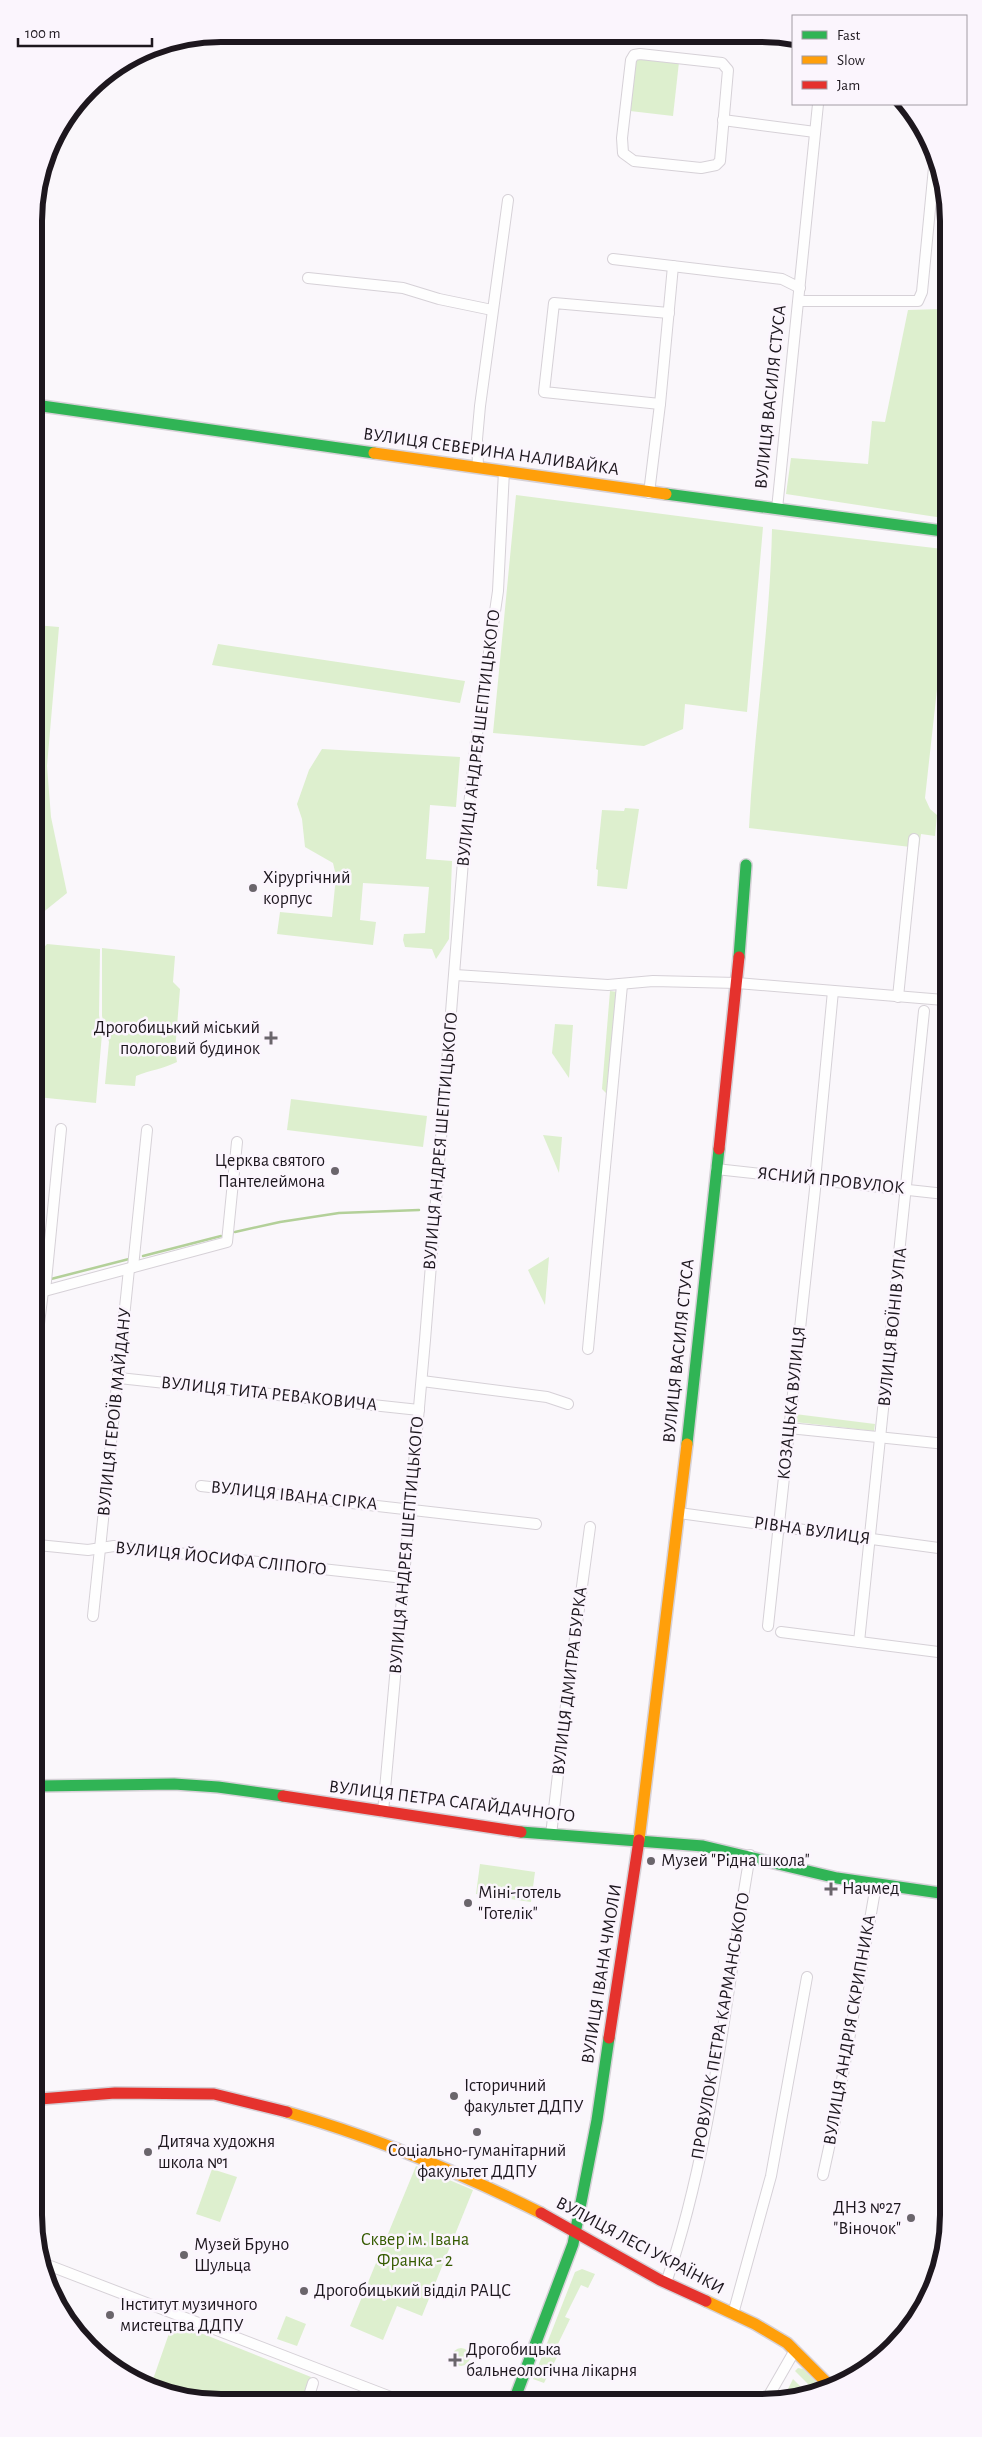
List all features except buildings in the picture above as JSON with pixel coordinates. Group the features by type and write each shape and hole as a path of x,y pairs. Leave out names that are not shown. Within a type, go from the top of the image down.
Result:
{"street":[{"path":"634,55 722,62 728,70 723,120 720,161 716,165 701,168 634,161 623,153 622,138 631,60 634,55"},
{"name":"ВУЛИЦЯ ВАСИЛЯ СТУСА","path":"776,510 818,105"},
{"path":"723,120 815,132"},
{"path":"799,301 918,301 922,292 933,176"},
{"path":"478,466 477,428 508,200"},
{"name":"ВУЛИЦЯ ВАСИЛЯ СТУСА","path":"613,259 782,278 800,288"},
{"path":"649,493 660,404 673,266"},
{"path":"308,278 404,288 444,300 492,310"},
{"path":"660,404 544,392 554,303 669,313"},
{"name":"ВУЛИЦЯ СЕВЕРИНА НАЛИВАЙКА","path":"42,406 478,466 649,493 940,531"},
{"name":"ВУЛИЦЯ АНДРЕЯ ШЕПТИЦЬКОГО","path":"383,1812 422,1381 463,861 475,750 498,590 504,471"},
{"path":"898,997 914,839"},
{"name":"ВУЛИЦЯ ВАСИЛЯ СТУСА","path":"639,1839 679,1513 737,983 746,865"},
{"path":"455,974 622,985 653,981 737,983 940,1000"},
{"path":"588,1349 622,985"},
{"name":"КОЗАЦЬКА ВУЛИЦЯ","path":"768,1626 816,1180 833,991"},
{"name":"ВУЛИЦЯ ВОЇНІВ УПА","path":"859,1642 882,1438 924,1011"},
{"path":"61,1129 42,1292 227,1242 237,1142"},
{"name":"ВУЛИЦЯ ГЕРОЇВ МАЙДАНУ","path":"93,1616 147,1130"},
{"name":"ЯСНИЙ ПРОВУЛОК","path":"716,1169 940,1193"},
{"name":"ВУЛИЦЯ ТИТА РЕВАКОВИЧА","path":"119,1378 419,1410"},
{"path":"422,1381 547,1397 568,1404"},
{"path":"788,1428 940,1443"},
{"name":"ВУЛИЦЯ ІВАНА СІРКА","path":"201,1486 536,1524"},
{"name":"РІВНА ВУЛИЦЯ","path":"679,1513 940,1548"},
{"name":"ВУЛИЦЯ ДМИТРА БУРКА","path":"551,1835 590,1527"},
{"name":"ВУЛИЦЯ ЙОСИФА СЛІПОГО","path":"42,1545 88,1550 114,1546 404,1578"},
{"path":"781,1632 940,1652"},
{"name":"ВУЛИЦЯ ПЕТРА САГАЙДАЧНОГО","path":"42,1786 182,1784 218,1788 551,1835 639,1839 705,1847 750,1855 801,1870 876,1885 940,1893"},
{"name":"ВУЛИЦЯ ІВАНА ЧМОЛИ","path":"516,2394 576,2232 597,2120 639,1839"},
{"name":"ПРОВУЛОК ПЕТРА КАРМАНСЬКОГО","path":"666,2283 678,2248 709,2118 750,1855"},
{"name":"ВУЛИЦЯ АНДРІЯ СКРИПНИКА","path":"823,2175 835,2120 876,1885"},
{"path":"733,2314 771,2176 807,1977"},
{"name":"ВУЛИЦЯ ЛЕСІ УКРАЇНКИ","path":"42,2099 115,2093 200,2093 258,2103 343,2127 471,2178 576,2232 666,2283 777,2336 795,2350 826,2382"},
{"path":"50,2266 383,2394"},
{"path":"770,2394 795,2350"},
{"path":"309,2394 312,2383"}],"green space":[{"path":"640,58 679,62 673,116 630,111 635,62"},
{"path":"940,309 940,518 786,494 791,458 868,464 872,421 885,422 908,310"},
{"path":"516,495 763,527 747,712 685,704 683,729 644,746 493,733"},
{"path":"772,529 940,549 940,662 925,798 930,809 937,815 935,836 921,834 919,848 749,828 771,566"},
{"path":"42,626 59,627 47,766 51,817 67,893 42,913"},
{"path":"218,644 465,681 460,703 212,665"},
{"path":"322,749 460,757 456,807 430,805 426,859 452,861 449,939 436,959 432,949 405,947 403,940 404,934 425,933 429,887 363,883 360,920 376,922 373,945 277,934 280,912 332,917 336,876 333,863 305,847 302,819 297,804 309,770"},
{"path":"625,808 639,809 627,889 597,886 598,870 596,869 602,810 624,811"},
{"path":"47,944 100,949 99,1015 102,1034 96,1103 42,1098 42,949"},
{"path":"102,948 175,956 173,982 180,989 175,1051 177,1062 136,1076 135,1086 105,1084 109,1042 102,1016"},
{"path":"610,991 618,992 609,1096 602,1089"},
{"path":"555,1024 573,1025 569,1078 552,1053"},
{"path":"291,1099 427,1116 423,1147 287,1130"},
{"path":"543,1135 562,1137 559,1173"},
{"path":"549,1257 545,1305 528,1270"},
{"path":"795,1414 875,1424 874,1431 795,1422"},
{"path":"480,1864 535,1872 531,1902 476,1894"},
{"name":"Сквер ім. Івана Франка - 2","path":"416,2166 473,2190 422,2316 397,2306 383,2340 350,2326"},
{"path":"212,2169 237,2177 220,2222 196,2214"},
{"path":"582,2269 595,2274 588,2288 581,2285 565,2317 570,2319 555,2350 559,2353 544,2383 533,2379 575,2272"},
{"path":"286,2316 306,2324 297,2346 277,2339"},
{"path":"173,2322 311,2377 306,2394 198,2393 153,2381"},
{"path":"461,2348 467,2351 470,2357 467,2363 461,2366 455,2363 452,2357 455,2351"},
{"path":"798,2368 803,2369 819,2385 811,2387 795,2371"},
{"path":"793,2379 803,2389 795,2391 786,2393"}],"waterway":[{"path":"235,1232 280,1222 339,1213 419,1210"},
{"path":"143,1256 221,1236"},
{"path":"51,1279 129,1259"}],"traffic: fast":[{"path":"42,406 374,453"},
{"path":"666,494 940,531"},
{"path":"739,957 746,865"},
{"path":"687,1444 719,1149"},
{"path":"42,1786 174,1784 218,1787 283,1796"},
{"path":"521,1832 703,1846 837,1878 940,1893"},
{"path":"517,2394 573,2244 597,2120 609,2038"}],"traffic: slow":[{"path":"374,453 666,494"},
{"path":"639,1840 687,1444"},
{"path":"287,2112 416,2156 479,2183 541,2213"},
{"path":"706,2301 755,2324 787,2343 826,2382"}],"traffic: jam":[{"path":"719,1149 739,957"},
{"path":"283,1796 521,1832"},
{"path":"609,2038 639,1840"},
{"path":"42,2099 115,2093 214,2094 287,2112"},
{"path":"541,2213 660,2280 706,2301"}],"place":[{"name":"Хірургічний корпус","path":"253,888"},
{"name":"Дрогобицький міський пологовий будинок","path":"271,1038"},
{"name":"Церква святого Пантелеймона","path":"335,1171"},
{"name":"Музей \"Рідна школа\"","path":"651,1861"},
{"name":"Начмед","path":"831,1889"},
{"name":"Міні-готель \"Готелік\"","path":"468,1903"},
{"name":"Історичний факультет ДДПУ","path":"454,2096"},
{"name":"Соціально-гуманітарний факультет ДДПУ","path":"477,2132"},
{"name":"Дитяча художня школа №1","path":"148,2152"},
{"name":"ДНЗ №27 \"Віночок\"","path":"911,2218"},
{"name":"Музей Бруно Шульца","path":"184,2255"},
{"name":"Дрогобицький відділ РАЦС","path":"304,2291"},
{"name":"Інститут музичного мистецтва ДДПУ","path":"110,2315"},
{"name":"Дрогобицька бальнеологічна лікарня","path":"455,2360"}]}
